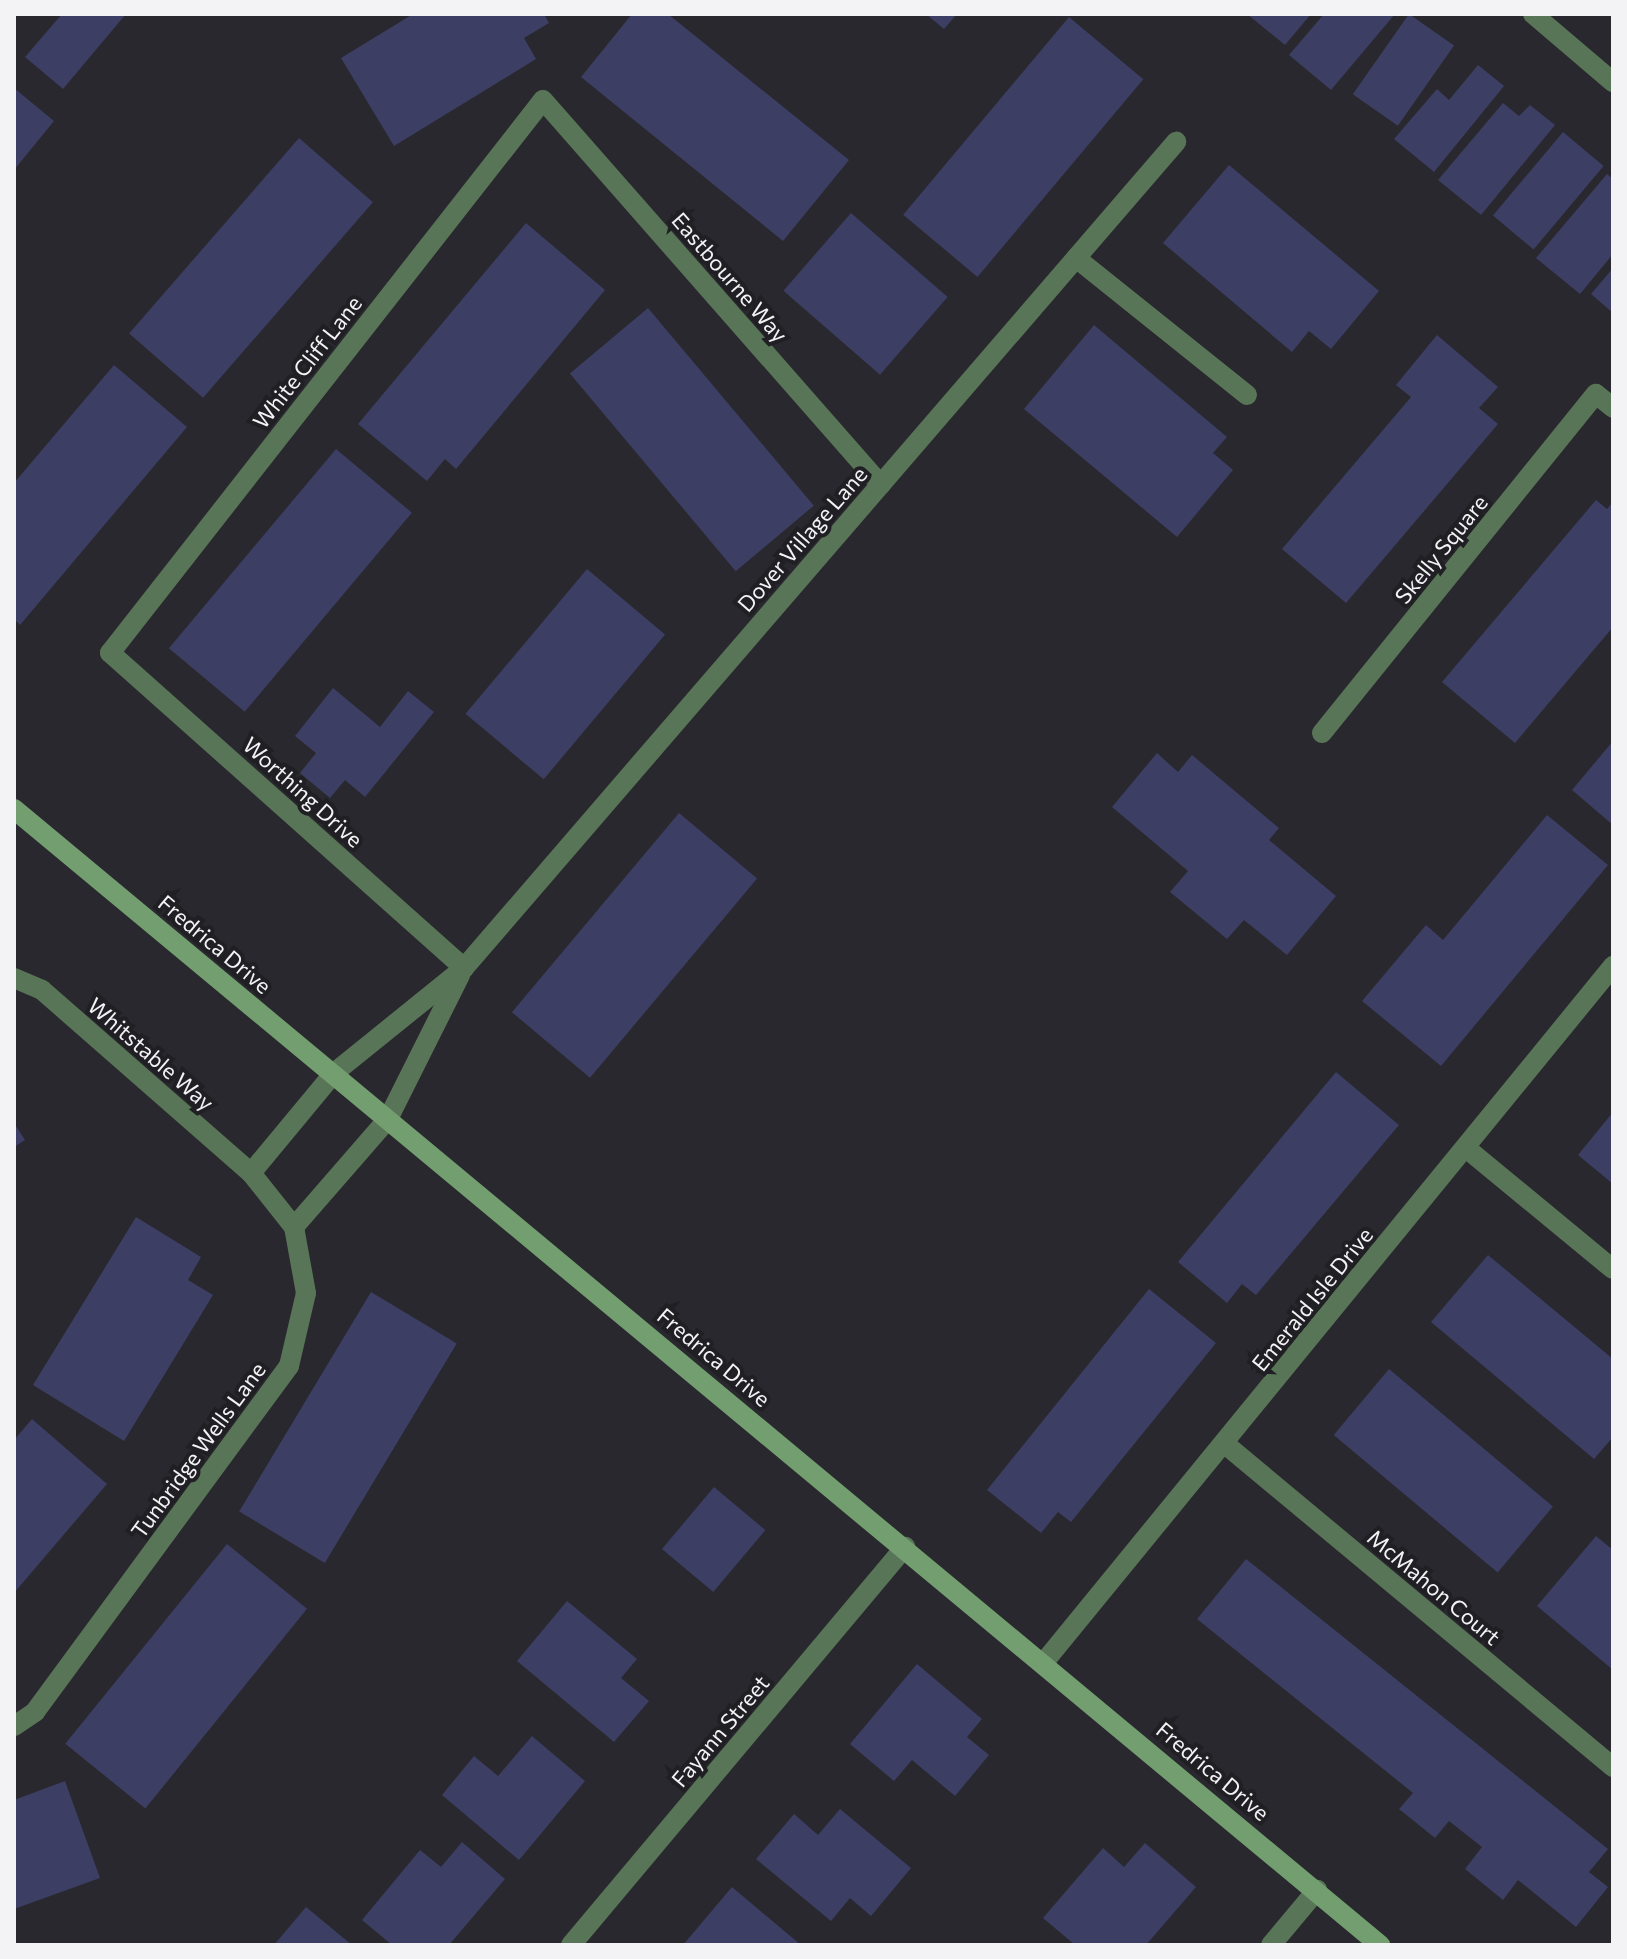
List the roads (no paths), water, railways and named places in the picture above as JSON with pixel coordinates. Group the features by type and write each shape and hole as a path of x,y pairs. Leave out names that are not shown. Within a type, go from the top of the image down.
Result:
{"street":[{"path":"1533,14 1613,82"},
{"name":"Eastbourne Way","path":"543,100 881,485"},
{"name":"White Cliff Lane","path":"110,653 543,100"},
{"name":"Dover Village Lane","path":"251,1173 334,1073 464,968 1176,142"},
{"path":"1076,258 1247,395"},
{"name":"Skelly Square","path":"1322,733 1596,394 1613,408"},
{"name":"Worthing Drive","path":"110,653 464,968"},
{"name":"Fredrica Drive","path":"14,809 1045,1661 1380,1945"},
{"name":"Emerald Isle Drive","path":"1045,1661 1613,966"},
{"name":"Dover Village Lane","path":"294,1227 388,1119 464,968"},
{"name":"Whitstable Way","path":"14,978 42,990 251,1173"},
{"path":"1466,1148 1613,1269"},
{"name":"Tunbridge Wells Lane","path":"14,1726 35,1712 289,1366 306,1293 294,1227 251,1173"},
{"name":"McMahon Court","path":"1225,1444 1613,1767"},
{"name":"Fayann Street","path":"571,1945 905,1547"},
{"path":"1271,1945 1317,1890"}]}
